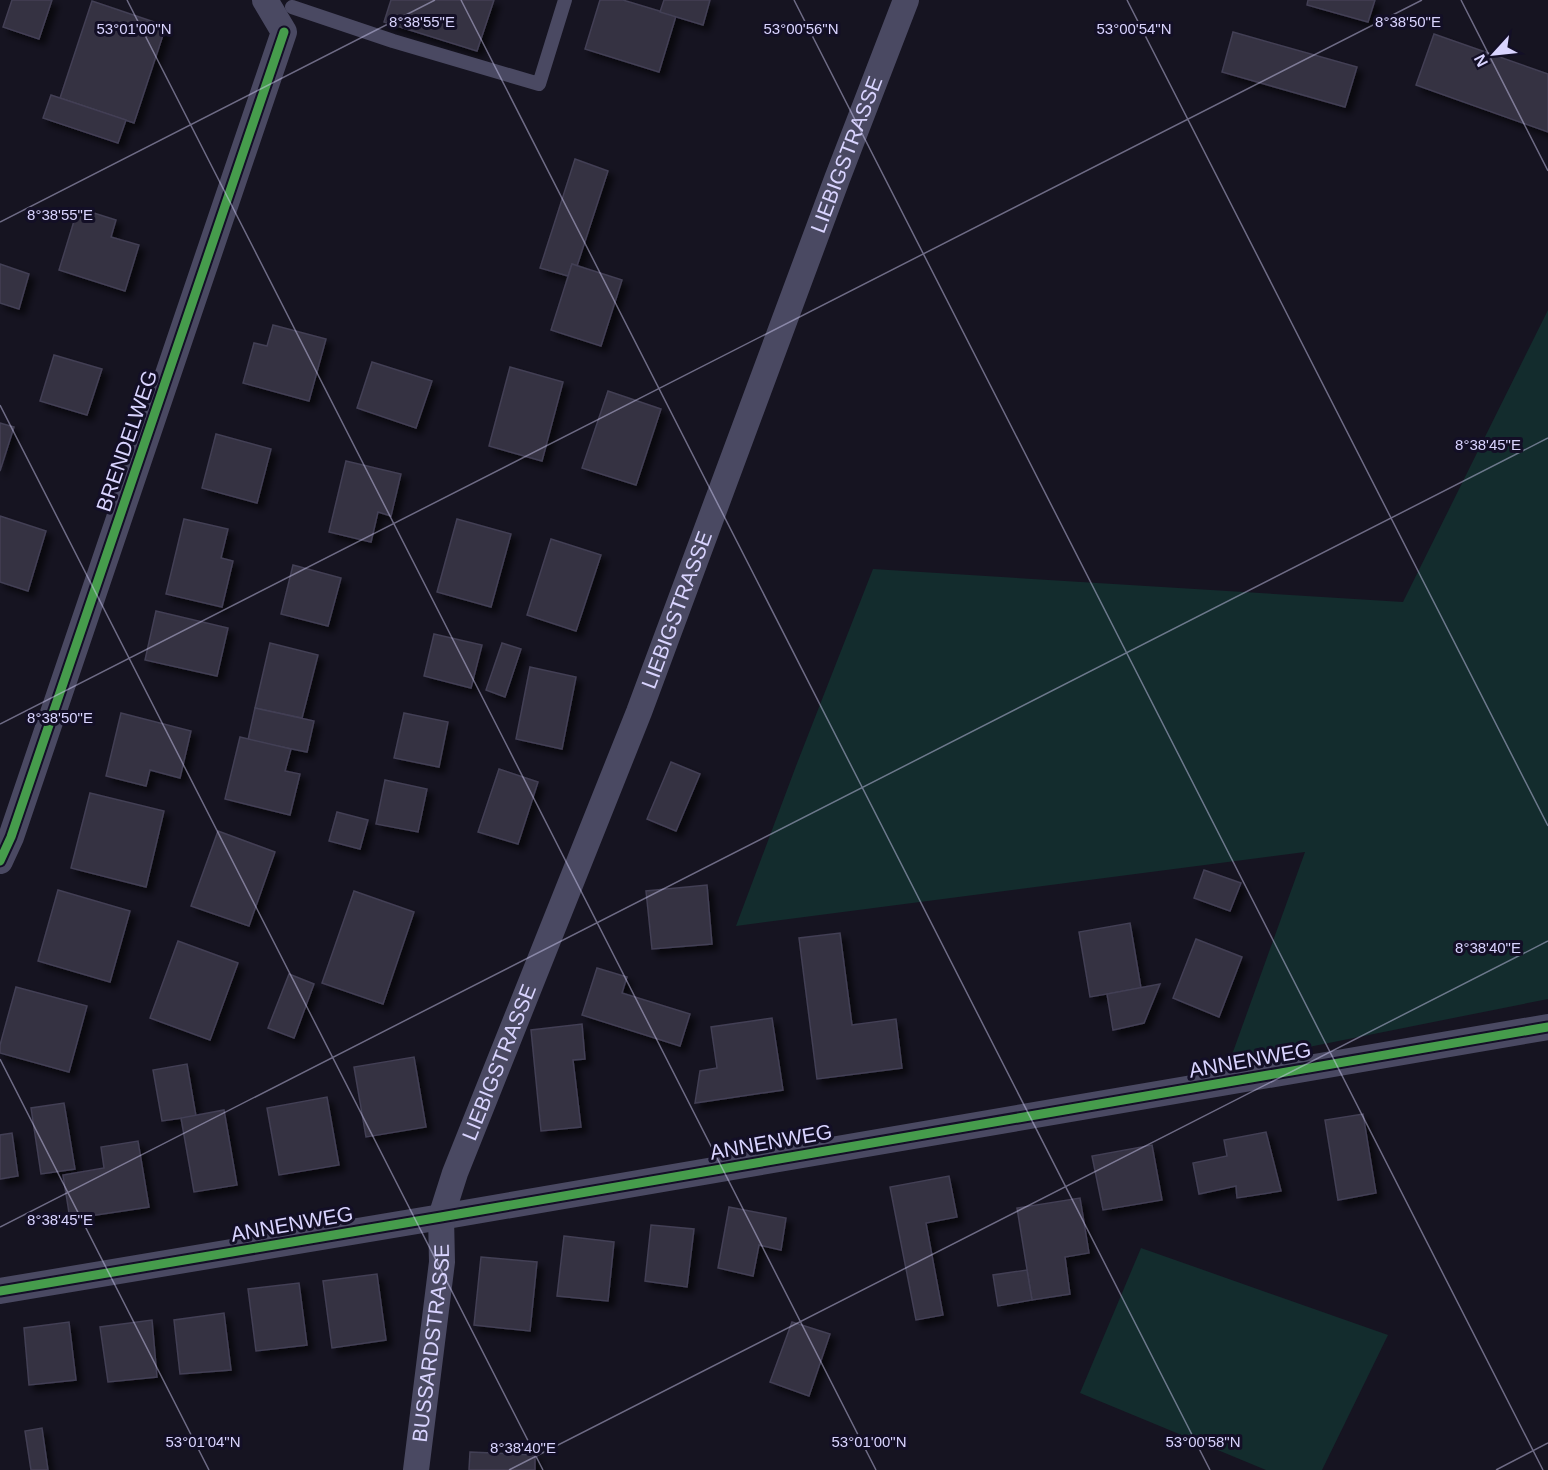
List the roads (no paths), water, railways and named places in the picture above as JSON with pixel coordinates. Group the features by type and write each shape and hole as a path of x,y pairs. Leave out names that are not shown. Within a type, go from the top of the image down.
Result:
{"street":[{"path":"265,0 284,32"},
{"name":"LIEBIGSTRASSE","path":"441,1217 455,1173 643,701 906,0"},
{"name":"BRENDELWEG","path":"0,861 11,837 284,32"},
{"name":"ANNENWEG","path":"0,1291 1548,1027"},
{"name":"BUSSARDSTRASSE","path":"416,1470 442,1262 441,1217"}],"lane":[{"path":"284,32 293,3 393,41 539,84 565,0"}]}
